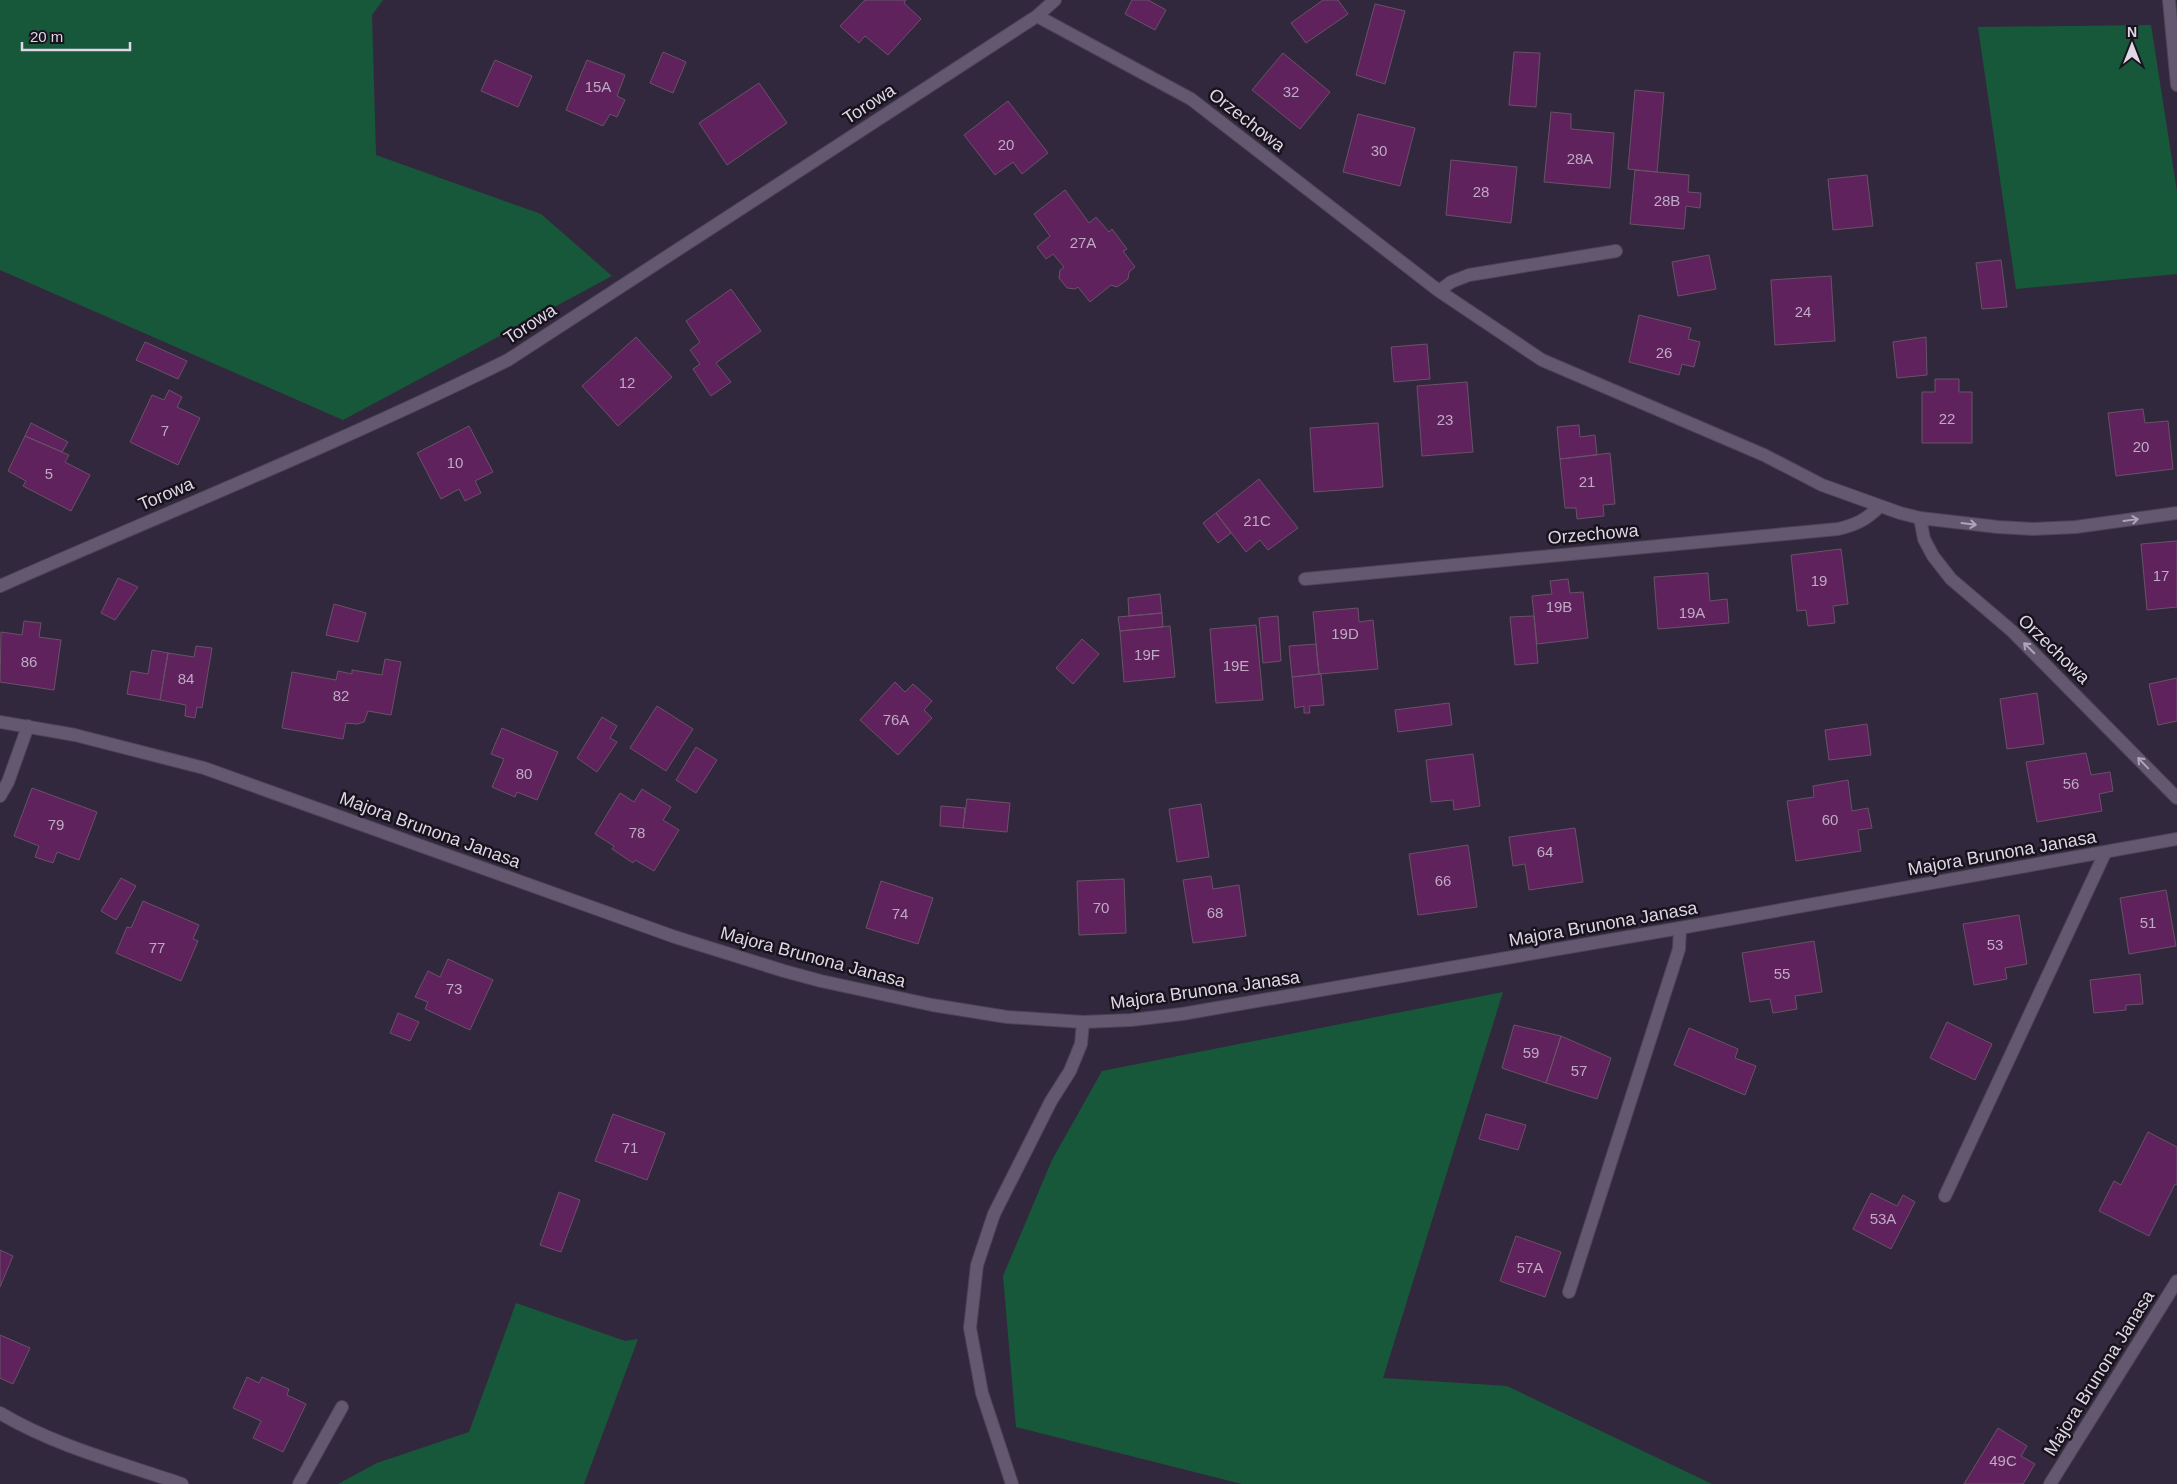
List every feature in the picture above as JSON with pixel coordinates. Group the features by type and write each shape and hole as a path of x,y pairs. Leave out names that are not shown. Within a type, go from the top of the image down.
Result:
{"street":[{"path":"1037,16 1056,0"},
{"path":"2168,0 2177,85"},
{"name":"Orzechowa","path":"1037,16 1191,99 1439,291 1542,360 1764,455 1822,485 1879,507 1920,518 1998,527 2033,529 2076,527 2177,513"},
{"name":"Torowa","path":"0,586 178,507 292,460 431,398 508,360 1037,16"},
{"path":"1439,291 1451,282 1468,275 1616,251"},
{"name":"Orzechowa","path":"1304,579 1838,529 1862,521 1879,507"},
{"name":"Orzechowa","path":"1920,518 1924,539 1933,556 1951,579 2012,631 2177,798"},
{"name":"Majora Brunona Janasa","path":"0,722 106,742 204,768 675,937 784,971 896,998 969,1012 1007,1017 1083,1022 1131,1020 1182,1014 1680,928 2177,839"},
{"path":"0,796 8,782 28,726"},
{"path":"1945,1196 2105,853"},
{"path":"1569,1292 1680,949 1680,928"},
{"path":"1012,1484 982,1393 970,1328 977,1265 994,1214 1051,1101 1070,1071 1081,1044 1083,1022"},
{"name":"Majora Brunona Janasa","path":"2050,1484 2177,1281"},
{"path":"299,1484 342,1407"},
{"path":"0,1412 55,1439 182,1484"}],"green space":[{"path":"0,0 383,0 372,15 376,155 541,214 612,276 343,420 0,270"},
{"path":"2151,25 2177,192 2177,274 2016,289 1978,27"},
{"path":"1503,992 1383,1378 1507,1386 1712,1484 1242,1484 1016,1427 1003,1276 1052,1160 1102,1071"},
{"path":"516,1303 625,1341 638,1339 584,1484 338,1484 377,1463 469,1432"}],"building":[{"path":"865,0 906,0 904,3 921,19 888,55 865,36 859,43 840,26"},
{"path":"1132,0 1148,0 1166,10 1155,30 1125,14"},
{"path":"1323,0 1338,0 1348,14 1306,43 1291,23"},
{"path":"1375,4 1405,11 1385,84 1356,75"},
{"path":"663,52 686,62 673,93 650,83"},
{"path":"1514,52 1540,53 1536,107 1509,105"},
{"path":"1283,53 1330,92 1300,129 1252,90"},
{"path":"495,60 532,76 518,107 481,91"},
{"path":"587,60 625,75 617,96 625,100 617,117 610,114 603,126 566,110"},
{"path":"759,83 787,123 727,165 699,123"},
{"path":"1635,90 1664,93 1657,172 1628,169"},
{"path":"1008,101 1048,153 1022,174 1013,162 995,175 964,135"},
{"path":"1551,112 1571,114 1571,129 1614,133 1610,188 1544,182"},
{"path":"1358,114 1415,128 1400,186 1343,172"},
{"path":"1451,160 1517,167 1511,223 1446,215"},
{"path":"1635,170 1689,175 1688,192 1701,193 1700,208 1686,206 1684,229 1630,224"},
{"path":"1867,175 1873,226 1833,230 1828,179"},
{"path":"1065,190 1089,223 1096,217 1109,232 1112,229 1127,249 1123,251 1135,267 1129,272 1128,279 1117,287 1111,285 1090,302 1078,287 1075,289 1067,288 1059,278 1060,270 1064,267 1053,254 1046,259 1037,247 1050,236 1034,214"},
{"path":"1709,255 1716,289 1678,296 1672,262"},
{"path":"2001,260 2007,307 1982,309 1976,263"},
{"path":"1831,276 1835,341 1775,345 1771,280"},
{"path":"731,289 761,331 716,363 731,382 711,396 693,369 700,364 690,350 700,342 686,321"},
{"path":"1639,315 1691,328 1688,339 1700,342 1694,367 1682,364 1679,375 1629,362"},
{"path":"636,337 672,377 618,426 582,386"},
{"path":"1926,337 1927,375 1897,378 1893,342"},
{"path":"145,342 187,361 178,379 136,360"},
{"path":"1427,344 1430,379 1394,382 1391,347"},
{"path":"1935,379 1959,379 1959,392 1972,392 1972,443 1922,443 1922,392 1935,392"},
{"path":"1467,382 1473,452 1422,456 1417,386"},
{"path":"169,390 182,397 177,407 200,418 178,465 130,442 152,395 164,400"},
{"path":"2143,409 2145,423 2168,421 2173,469 2116,476 2108,413"},
{"path":"31,423 68,442 62,452 25,436"},
{"path":"1378,423 1383,487 1314,492 1310,428"},
{"path":"1579,425 1580,437 1595,435 1597,455 1560,459 1557,427"},
{"path":"469,426 493,472 475,481 481,493 465,501 459,489 441,499 417,453"},
{"path":"25,436 69,455 65,462 90,475 71,511 23,486 26,481 8,471"},
{"path":"1610,453 1615,504 1603,505 1604,516 1577,519 1576,508 1565,508 1560,459"},
{"path":"1259,479 1298,528 1268,550 1260,540 1246,552 1216,513"},
{"path":"1216,513 1231,533 1218,543 1203,523"},
{"path":"2177,541 2177,607 2147,610 2141,544"},
{"path":"1841,549 1848,604 1833,606 1835,623 1808,626 1806,610 1797,611 1791,555"},
{"path":"1708,573 1710,601 1727,599 1729,623 1658,629 1654,577"},
{"path":"118,578 138,587 115,620 101,613"},
{"path":"1568,579 1570,593 1583,592 1588,638 1537,644 1532,596 1552,594 1550,581"},
{"path":"1160,594 1162,613 1129,616 1128,598"},
{"path":"334,604 366,613 358,642 326,635"},
{"path":"1358,608 1359,622 1373,620 1378,669 1319,674 1313,612"},
{"path":"1162,613 1163,627 1120,631 1118,617"},
{"path":"1278,616 1281,661 1263,663 1259,618"},
{"path":"1534,616 1538,663 1515,665 1510,617"},
{"path":"24,621 41,623 39,637 61,640 54,690 0,682 1,632 22,635"},
{"path":"1256,625 1263,700 1216,703 1210,629"},
{"path":"1170,626 1175,677 1124,682 1120,631"},
{"path":"1082,639 1099,654 1073,684 1056,668"},
{"path":"1316,644 1319,674 1292,677 1289,646"},
{"path":"196,646 212,648 202,708 197,707 195,718 185,716 186,705 160,700 168,653 194,657"},
{"path":"152,650 168,653 160,700 127,694 131,671 148,674"},
{"path":"385,659 401,662 391,715 368,711 364,722 357,724 346,723 343,739 282,728 292,672 336,680 338,671 352,674 352,670 382,675"},
{"path":"1321,674 1324,705 1309,706 1310,713 1304,713 1304,706 1295,708 1292,677"},
{"path":"2177,678 2177,721 2158,725 2149,684"},
{"path":"895,682 905,692 913,684 932,701 924,710 932,718 898,755 860,720"},
{"path":"2037,693 2044,744 2007,749 2000,699"},
{"path":"1449,703 1452,725 1398,732 1395,710"},
{"path":"657,706 693,729 666,771 630,748"},
{"path":"602,717 617,726 610,738 617,742 597,772 577,758"},
{"path":"1867,724 1871,755 1829,760 1825,730"},
{"path":"502,728 558,752 537,800 517,792 515,797 492,787 504,759 491,754"},
{"path":"696,747 717,760 696,793 676,780"},
{"path":"2086,753 2091,775 2110,772 2113,791 2099,794 2102,811 2037,822 2026,762"},
{"path":"1473,754 1480,806 1454,810 1453,800 1431,802 1426,760"},
{"path":"1848,780 1852,811 1868,808 1872,828 1858,830 1861,851 1796,861 1787,801 1814,797 1813,786"},
{"path":"32,788 97,812 79,860 57,852 53,863 35,857 39,846 14,836"},
{"path":"642,789 671,807 663,820 679,830 654,871 635,860 633,863 612,849 614,846 595,834 620,793 634,802"},
{"path":"967,799 1010,803 1007,832 963,828"},
{"path":"1201,804 1209,857 1177,862 1169,809"},
{"path":"941,806 965,808 963,828 940,826"},
{"path":"1575,828 1583,882 1529,890 1525,864 1513,866 1509,837"},
{"path":"1468,845 1477,907 1418,915 1409,854"},
{"path":"1211,876 1213,889 1239,885 1246,936 1193,943 1183,880"},
{"path":"121,878 136,886 116,920 101,911"},
{"path":"1124,879 1126,933 1079,935 1077,881"},
{"path":"881,881 933,898 918,944 866,928"},
{"path":"2166,890 2176,946 2129,954 2120,898"},
{"path":"143,901 199,925 193,939 198,941 181,981 116,953 127,927 131,928"},
{"path":"2019,915 2027,964 2005,968 2007,979 1974,985 1963,924"},
{"path":"1814,941 1822,992 1795,996 1797,1009 1773,1013 1770,999 1750,1002 1742,953"},
{"path":"448,959 493,980 470,1030 425,1009 428,1002 415,997 428,971 440,977"},
{"path":"2140,974 2143,1004 2126,1005 2126,1010 2094,1013 2090,980"},
{"path":"398,1013 419,1022 410,1041 390,1033"},
{"path":"1947,1022 1992,1044 1975,1080 1930,1058"},
{"path":"1514,1025 1561,1036 1546,1083 1502,1068"},
{"path":"1689,1028 1738,1049 1735,1058 1756,1066 1745,1095 1674,1065"},
{"path":"1561,1036 1611,1058 1597,1099 1546,1083"},
{"path":"613,1114 665,1133 647,1180 595,1161"},
{"path":"1486,1114 1526,1125 1518,1150 1479,1139"},
{"path":"2148,1132 2177,1147 2177,1185 2175,1184 2149,1236 2099,1211 2114,1181 2121,1185"},
{"path":"559,1192 580,1200 561,1252 540,1245"},
{"path":"1871,1193 1897,1206 1903,1195 1915,1202 1891,1249 1853,1229"},
{"path":"1516,1236 1561,1252 1545,1297 1500,1281"},
{"path":"0,1250 13,1256 0,1287"},
{"path":"0,1335 30,1348 13,1384 0,1378"},
{"path":"247,1377 259,1383 262,1377 289,1389 287,1395 306,1404 283,1452 253,1438 261,1421 233,1408"},
{"path":"1998,1428 2027,1446 2021,1456 2035,1464 2023,1484 1964,1484"}]}
